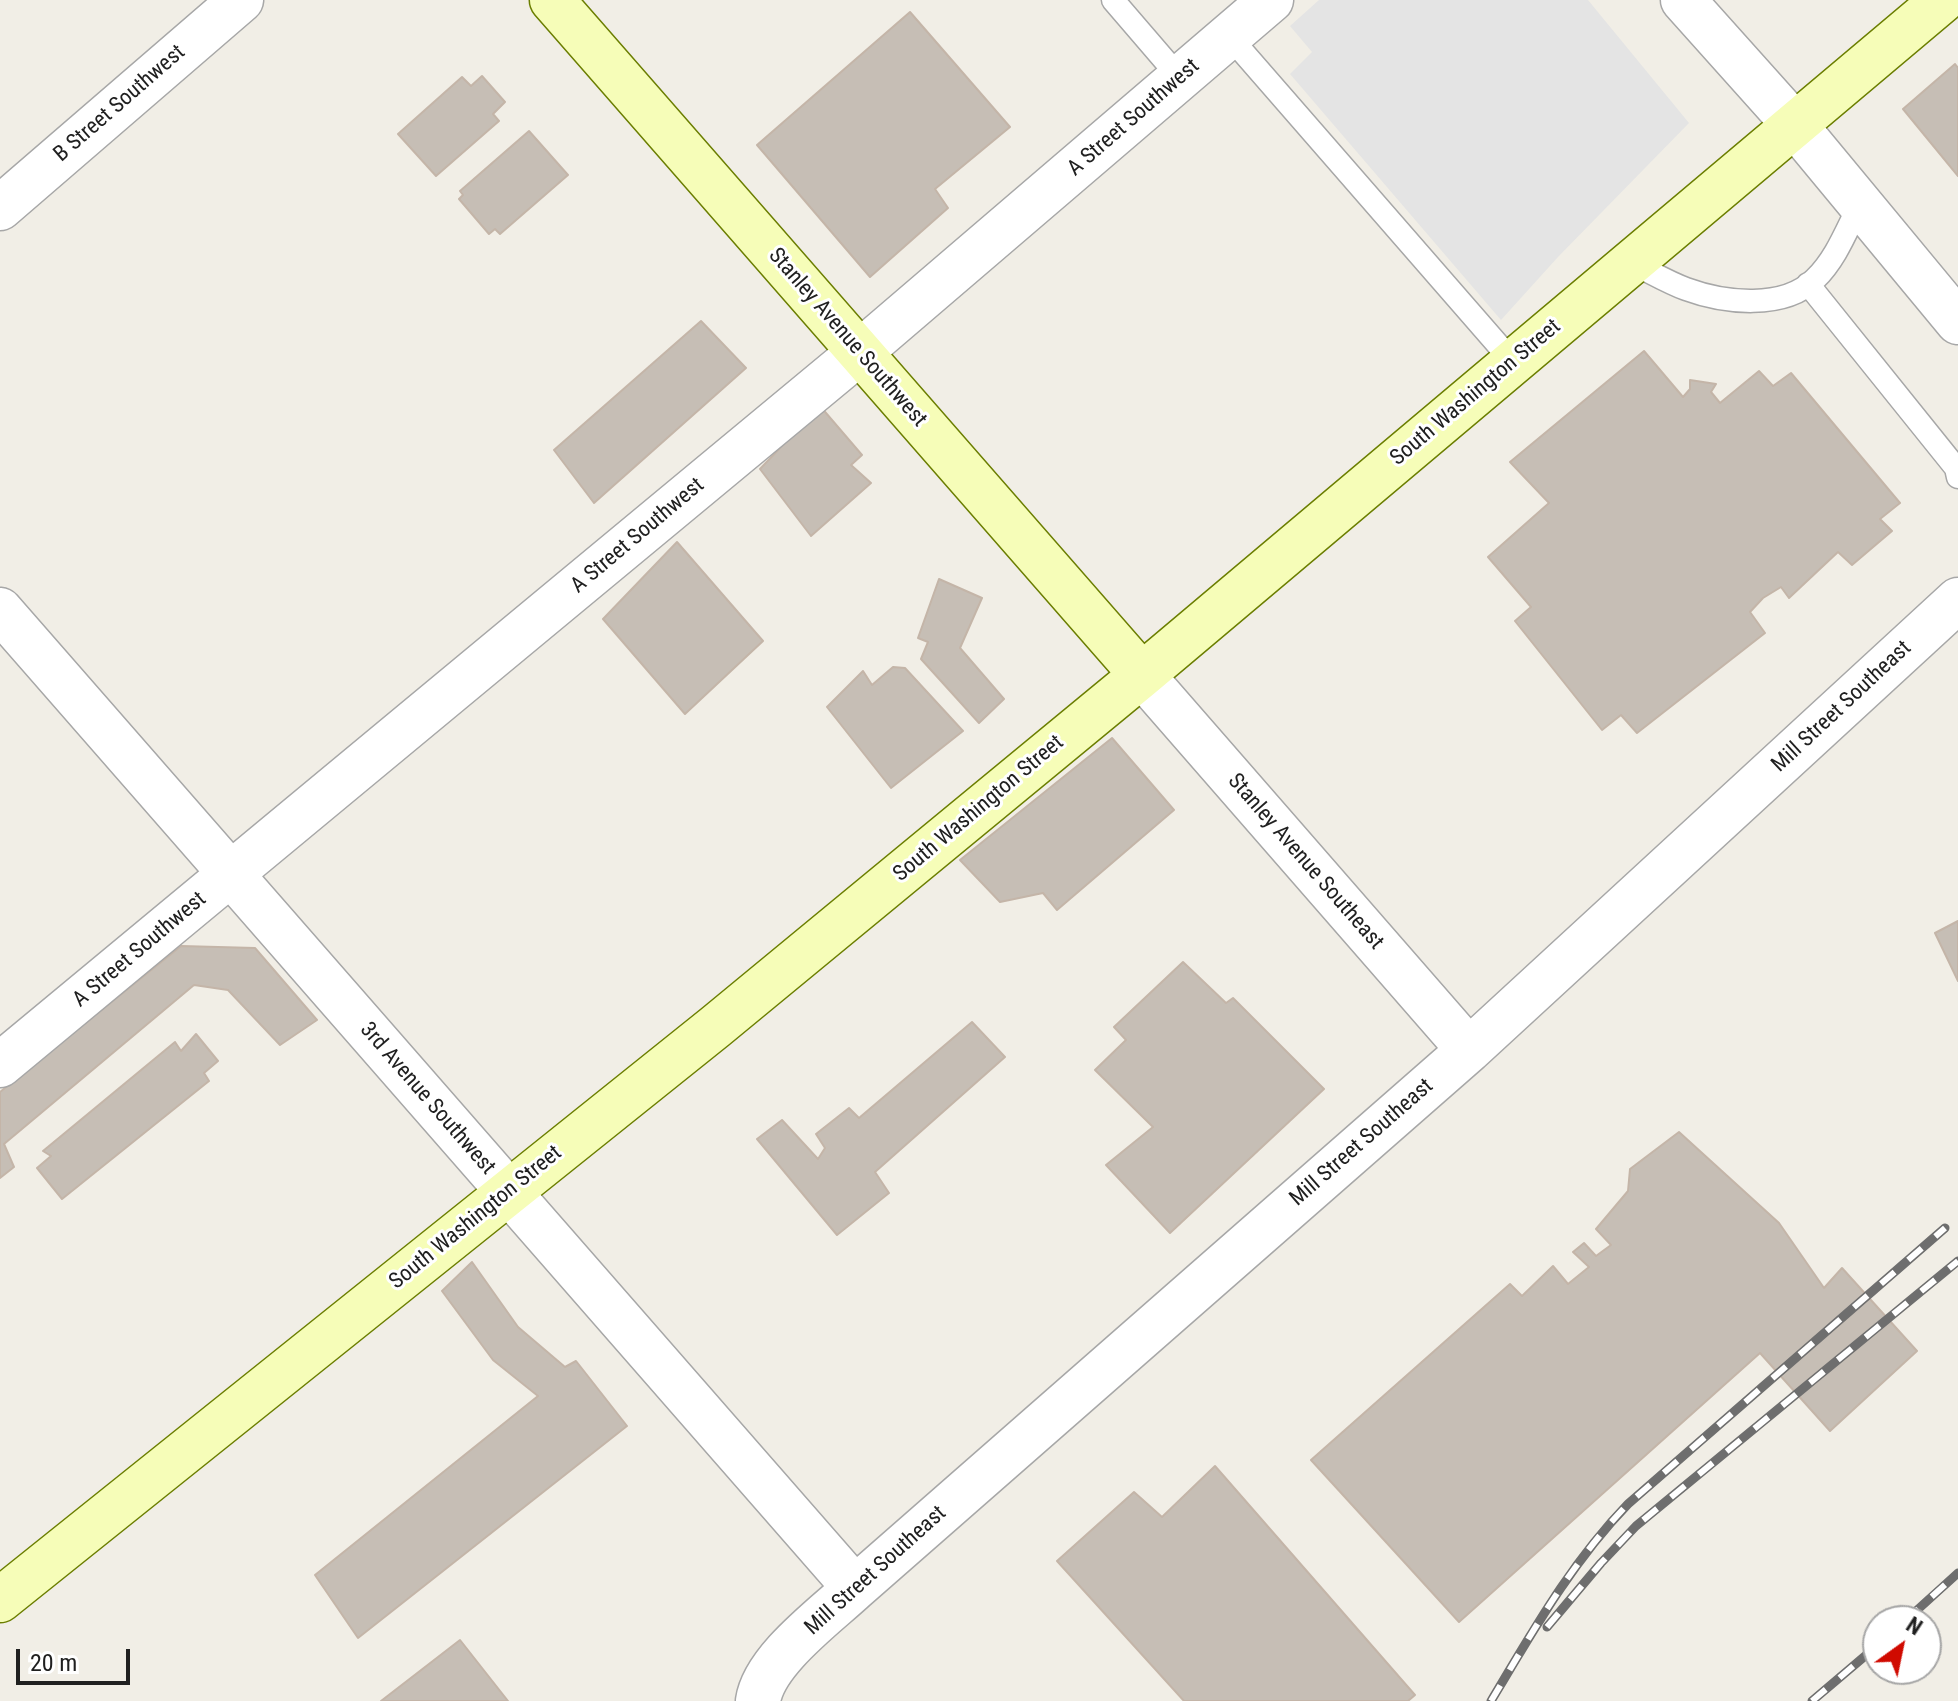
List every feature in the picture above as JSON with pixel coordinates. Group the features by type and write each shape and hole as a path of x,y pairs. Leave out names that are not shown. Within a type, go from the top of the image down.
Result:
{"street":[{"name":"B Street Southwest","path":"0,208 241,0"},
{"name":"Stanley Avenue Southwest","path":"552,0 1142,675"},
{"name":"A Street Southwest","path":"0,1065 860,352 1271,0"},
{"path":"1683,0 1794,124 1958,322"},
{"name":"South Washington Street","path":"0,1600 715,1027 1142,675 1943,0"},
{"name":"Mill Street Southeast","path":"762,1691 780,1657 855,1588 1469,1050 1958,599"},
{"name":"3rd Avenue Southwest","path":"0,610 855,1588"},
{"name":"Stanley Avenue Southeast","path":"1142,675 1469,1050"}],"lane":[{"path":"1113,0 1180,78"},
{"path":"1229,36 1513,362"},
{"path":"1630,262 1687,289 1737,302 1784,298 1815,280 1834,253 1860,204"},
{"path":"1808,284 1956,468 1958,477"}],"shaded area":[{"path":"1319,0 1588,0 1689,123 1501,320 1290,74 1312,52 1290,26"}],"building":[{"path":"910,12 1010,127 935,189 948,208 870,277 757,145"},
{"path":"1955,64 1958,68 1958,176 1903,109"},
{"path":"482,76 505,102 493,114 499,121 436,176 398,134 462,77 471,86"},
{"path":"529,131 568,175 500,234 495,229 489,234 459,199 463,195 460,191"},
{"path":"701,321 746,368 594,503 554,450"},
{"path":"1644,351 1683,397 1690,389 1690,380 1716,384 1711,392 1720,403 1759,371 1773,386 1791,373 1900,503 1880,519 1892,531 1852,565 1838,552 1789,598 1781,587 1763,598 1750,612 1765,633 1637,733 1621,715 1602,730 1515,621 1531,607 1488,557 1549,503 1510,462"},
{"path":"820,406 862,455 851,465 871,483 811,536 760,469"},
{"path":"677,542 763,641 685,714 603,619"},
{"path":"939,579 982,598 960,648 1004,699 979,723 921,659 928,642 918,638"},
{"path":"893,667 905,668 963,731 891,788 827,707 863,671 872,685"},
{"path":"1112,738 1174,810 1057,910 1043,893 1000,902 960,860"},
{"path":"1958,921 1958,981 1935,933"},
{"path":"181,946 255,948 317,1020 280,1045 228,990 194,985 4,1144 14,1167 0,1178 0,1092"},
{"path":"1183,962 1226,1003 1233,998 1324,1089 1170,1233 1106,1165 1153,1127 1095,1070 1126,1040 1114,1027"},
{"path":"972,1022 1005,1057 875,1172 889,1193 837,1235 757,1139 782,1120 818,1159 825,1148 816,1134 849,1108 859,1118"},
{"path":"196,1034 218,1061 204,1073 209,1081 62,1199 37,1168 51,1156 43,1151 175,1042 181,1051"},
{"path":"1679,1132 1779,1223 1824,1288 1842,1268 1917,1351 1830,1431 1760,1353 1459,1622 1311,1460 1510,1284 1522,1296 1553,1266 1568,1284 1589,1267 1573,1252 1584,1243 1596,1256 1611,1245 1596,1229 1628,1191 1630,1169"},
{"path":"472,1262 518,1327 565,1367 576,1361 627,1426 358,1638 315,1575 538,1396 493,1360 442,1291"},
{"path":"1215,1466 1415,1695 1408,1701 1184,1701 1057,1561 1134,1492 1162,1517"},
{"path":"460,1640 508,1701 381,1701"}],"railway":[{"path":"1491,1701 1571,1574 1628,1504 1945,1228"},
{"path":"1547,1627 1636,1526 1958,1261"},
{"path":"1923,1605 1958,1573"},
{"path":"1812,1701 1862,1659"}]}
